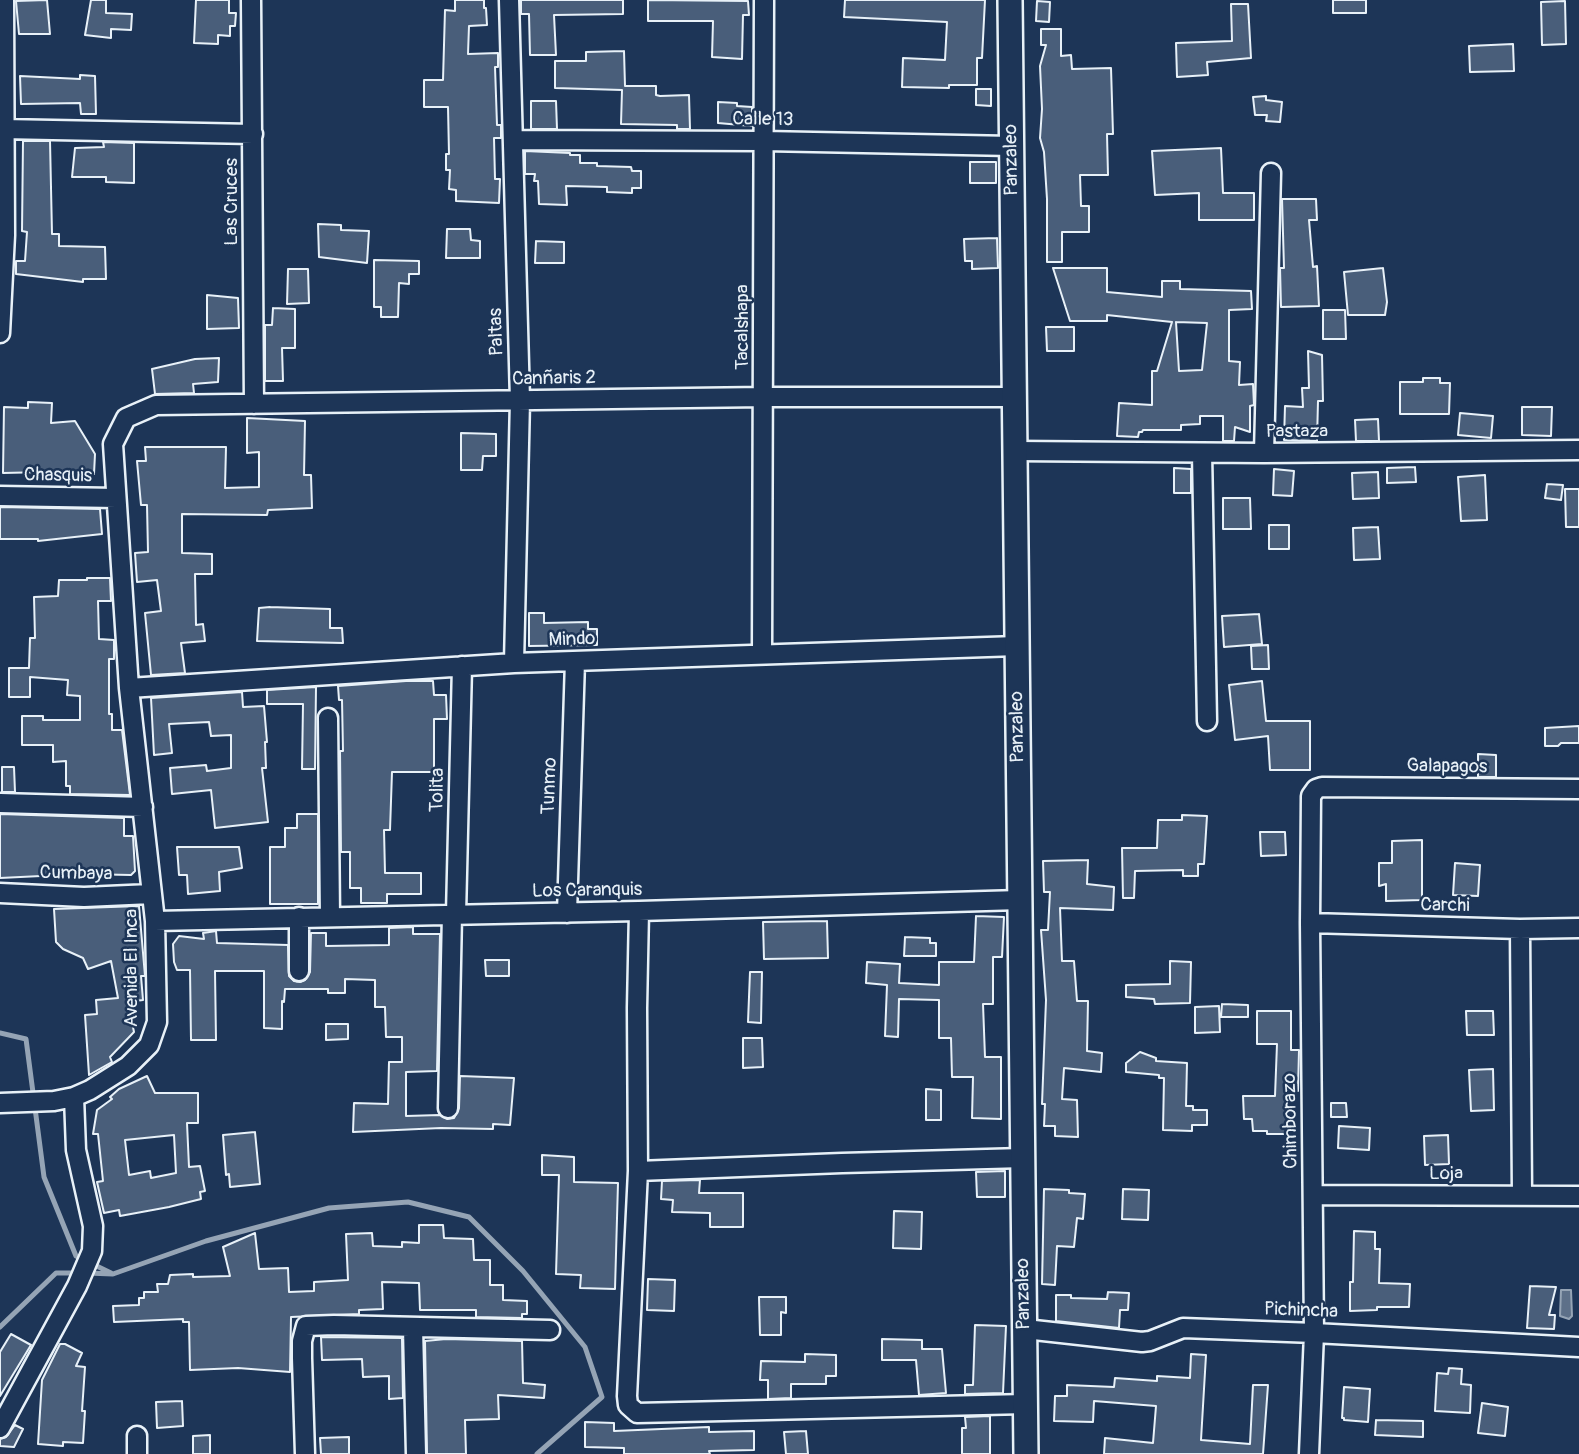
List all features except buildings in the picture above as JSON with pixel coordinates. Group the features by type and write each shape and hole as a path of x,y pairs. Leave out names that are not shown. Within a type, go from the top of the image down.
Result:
{"street":[{"path":"0,333 5,235 4,0"},
{"name":"Las Cruces","path":"251,0 254,404"},
{"name":"Paltas","path":"509,0 520,400 514,663"},
{"name":"Tacalshapa","path":"762,654 764,0"},
{"name":"Panzaleo","path":"1010,0 1026,1454"},
{"path":"3,129 253,134"},
{"name":"Calle 13","path":"513,140 1012,146"},
{"path":"1264,453 1271,173"},
{"name":"Canñaris 2","path":"113,444 126,418 151,405 764,397 1014,397"},
{"name":"Avenida El Inca","path":"0,1103 54,1101 90,1090 128,1066 149,1045 157,1022 155,920 129,688 113,444"},
{"name":"Pastaza","path":"1015,451 1264,453 1579,450"},
{"path":"1202,453 1207,721"},
{"name":"Chasquis","path":"0,496 116,498"},
{"name":"Mindo","path":"129,688 514,663 1017,646"},
{"name":"Tunmo","path":"567,913 575,662"},
{"name":"Tolita","path":"448,1108 462,666"},
{"path":"328,718 330,917"},
{"name":"Galapagos","path":"1316,789 1579,789"},
{"name":"Chimborazo","path":"1309,1454 1314,1333 1310,798 1316,789"},
{"path":"0,803 143,807"},
{"name":"Cumbaya","path":"0,893 84,897 151,894"},
{"name":"Los Caranquis","path":"155,920 567,913 1020,900"},
{"path":"639,911 638,1171 628,1405 637,1413 1026,1404"},
{"path":"299,917 299,971"},
{"name":"Carchi","path":"1310,923 1579,928"},
{"path":"1520,929 1522,1194"},
{"path":"0,1428 77,1286 92,1251 93,1226 76,1150 74,1097"},
{"path":"638,1171 1023,1158"},
{"name":"Loja","path":"1313,1195 1579,1196"},
{"path":"305,1454 302,1349 306,1326 550,1330"},
{"path":"413,1328 416,1454"},
{"name":"Pichincha","path":"1025,1329 1142,1342 1183,1328 1579,1347"}],"water":[{"path":"1561,1290 1571,1290 1572,1316 1569,1319 1560,1316"}],"waterway":[{"path":"0,1033 26,1039 44,1177 76,1256 111,1273"},
{"path":"87,1273 113,1274 206,1241 329,1208 408,1202 469,1217 523,1271 585,1347 602,1397 537,1454"},
{"path":"0,1327 56,1273 78,1273"}]}
